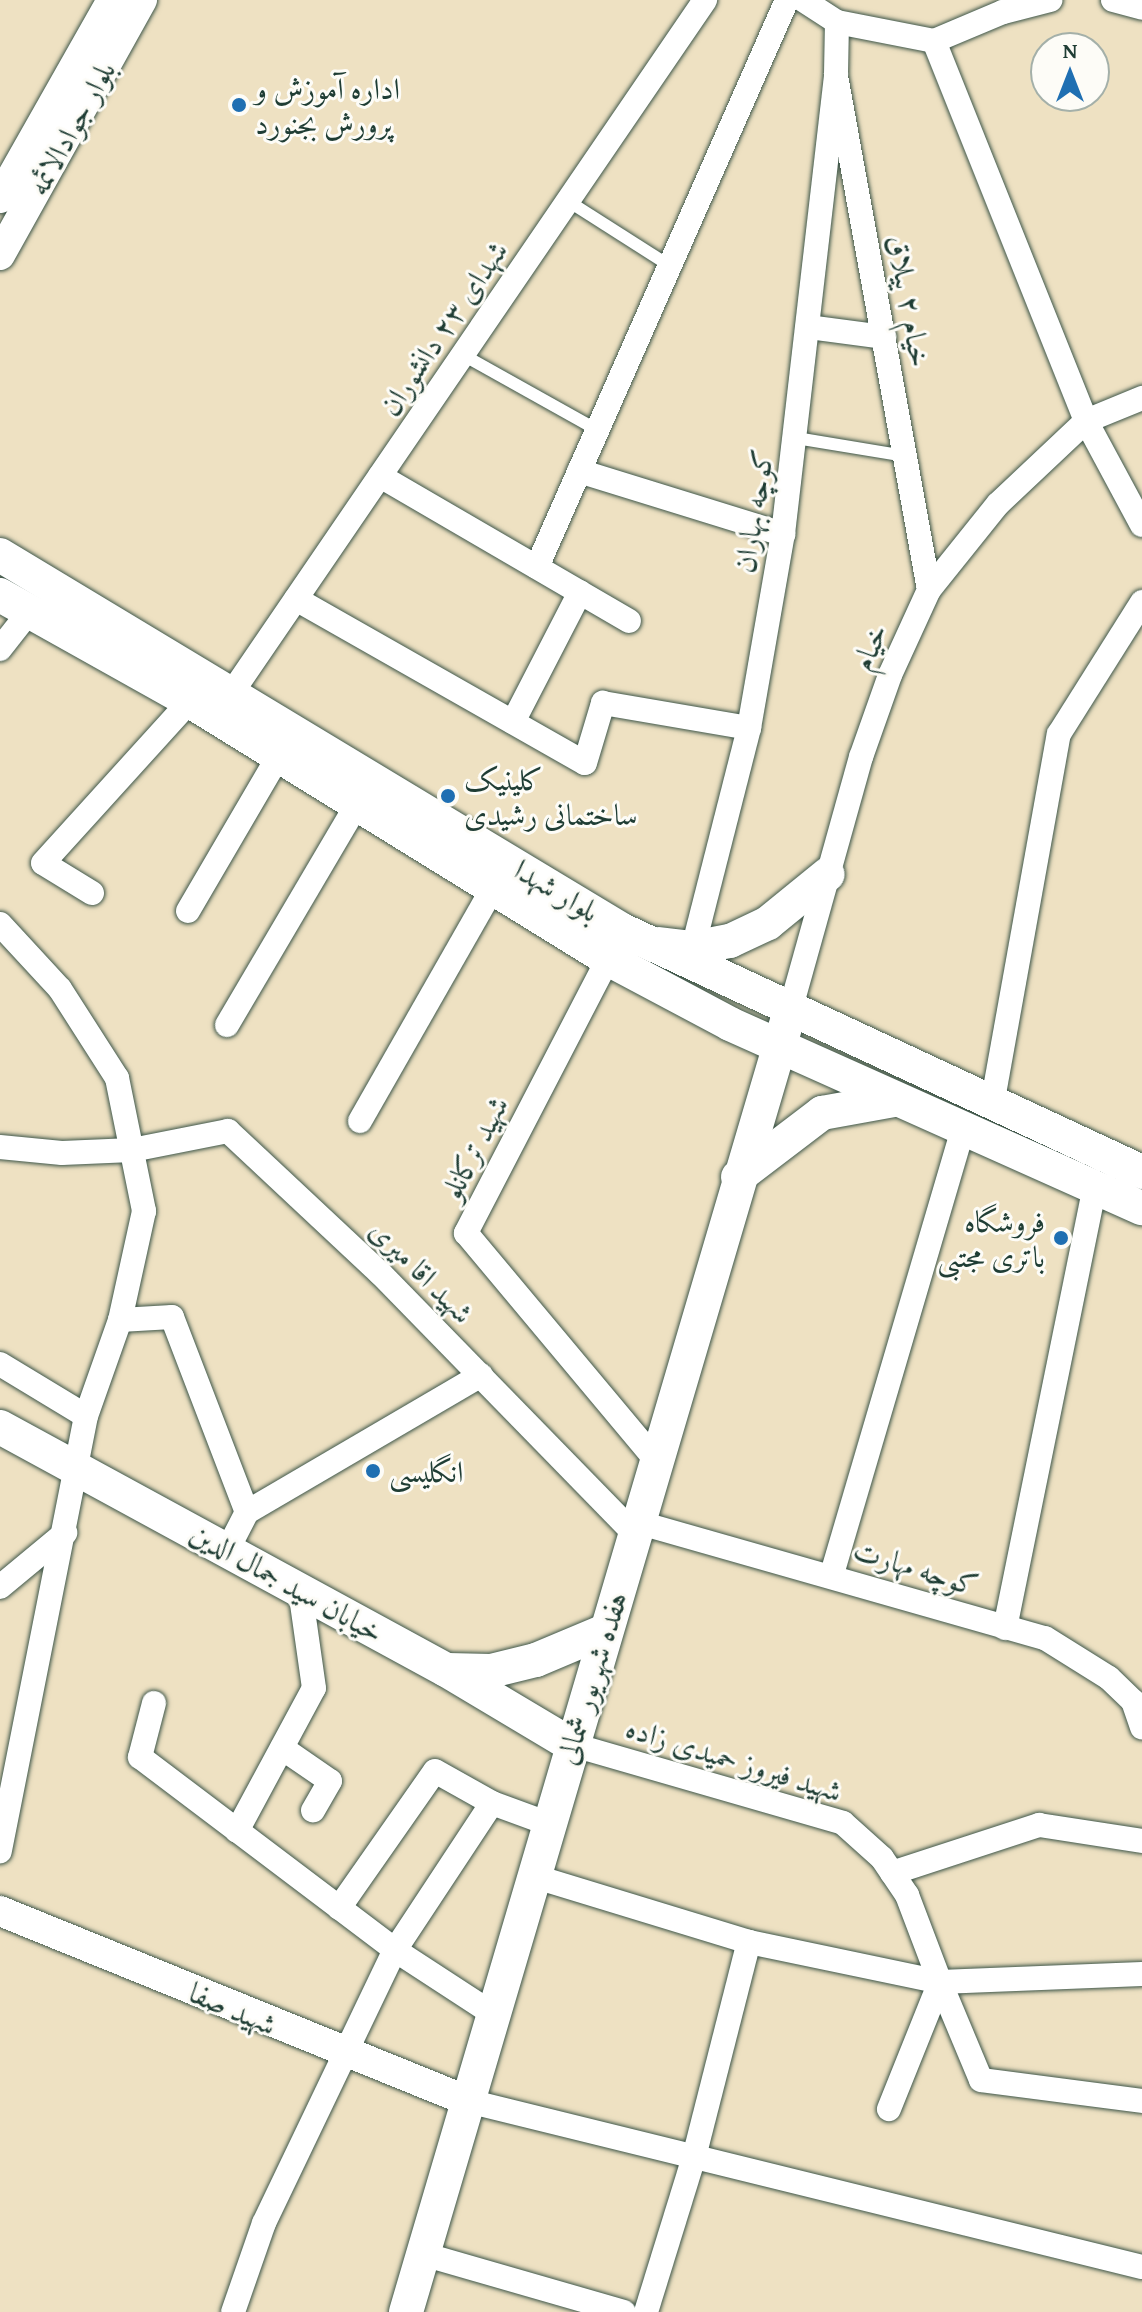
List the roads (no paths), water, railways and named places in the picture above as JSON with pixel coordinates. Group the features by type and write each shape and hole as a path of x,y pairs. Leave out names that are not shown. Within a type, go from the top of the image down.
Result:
{"main road":[{"name":"بلوار شهدا","path":"0,555 233,691 668,958 777,1045 1142,1208"},
{"name":"بلوار شهدا","path":"0,595 190,701 608,959 668,958 1142,1172"},
{"path":"668,958 730,941 768,923 828,874"},
{"name":"هفده شهریور شمالی","path":"406,2312 570,1744 777,1045 790,1011"},
{"path":"863,1084 865,1063 879,1052"},
{"path":"738,1177 822,1113 899,1099"},
{"name":"خیابان سید جمال الدین","path":"0,1427 446,1670 570,1744"},
{"path":"446,1670 491,1671 536,1660 605,1631"}],"street":[{"name":"بلوار جوادالائمه","path":"0,198 112,0"},
{"name":"بلوار جوادالائمه","path":"0,255 142,0"},
{"name":"شهدای ۲۳ دانشوران","path":"233,691 705,0"},
{"path":"537,567 787,0"},
{"path":"803,0 837,22 934,41 1003,12 1050,0"},
{"path":"1113,0 1142,8"},
{"name":"خیام ۲ ییلاق","path":"837,22 836,76 929,590"},
{"path":"934,41 1086,421 1142,525"},
{"name":"کوچه بهاران","path":"668,958 749,728 783,534 796,438 836,76"},
{"path":"808,327 884,337"},
{"name":"خیام","path":"790,1011 866,743 929,590 998,504 1086,421 1142,398"},
{"path":"579,471 783,534"},
{"path":"380,476 629,621"},
{"path":"513,722 580,592"},
{"path":"296,599 585,763 603,703 749,728"},
{"path":"992,1105 1059,734 1142,602"},
{"path":"0,649 29,612"},
{"path":"92,893 43,863 190,701"},
{"path":"188,911 279,755"},
{"path":"227,1025 358,803"},
{"path":"360,1121 493,888"},
{"path":"0,924 60,989 117,1078 144,1211 120,1320 86,1416 78,1469 0,1852"},
{"name":"شهید ترکانلو","path":"608,959 466,1233 655,1459"},
{"path":"832,1574 963,1128"},
{"name":"شهید اقا میری","path":"132,1150 228,1131 635,1528"},
{"path":"0,1147 62,1153 132,1150"},
{"path":"1005,1628 1095,1187"},
{"path":"120,1320 172,1317 247,1512"},
{"path":"0,1364 86,1416"},
{"path":"228,1549 247,1512 481,1375"},
{"name":"کوچه مهارت","path":"635,1528 832,1574 1045,1638 1109,1678 1133,1701 1142,1727"},
{"path":"0,1587 65,1533"},
{"path":"237,1831 314,1688 300,1590"},
{"path":"154,1703 140,1757 395,1950 493,2014"},
{"name":"شهید فیروز حمیدی زاده","path":"570,1744 843,1823 892,1873 907,1895 981,2080 1142,2101"},
{"path":"282,1748 330,1781 313,1811"},
{"path":"339,1908 435,1771 492,1803 549,1824"},
{"path":"233,2312 264,2223 341,2053 395,1950 492,1803"},
{"path":"892,1873 1039,1825 1142,1841"},
{"path":"533,1876 749,1942 940,1982 1142,1974"},
{"name":"شهید صفا","path":"0,1911 341,2053 468,2101"},
{"path":"646,2312 694,2157 749,1942"},
{"path":"889,2109 940,1982"},
{"path":"468,2101 1142,2267"},
{"path":"423,2254 624,2312"}],"lane":[{"path":"568,201 670,266"},
{"path":"463,355 597,430"},
{"path":"796,438 905,456"}],"place":[{"name":"اداره آموزش و پرورش بجنورد","path":"239,105"},
{"name":"کلینیک ساختمانی رشیدی","path":"448,796"},
{"name":"فروشگاه باتری مجتبی","path":"1061,1238"},
{"name":"انگلیسی","path":"373,1471"}]}
